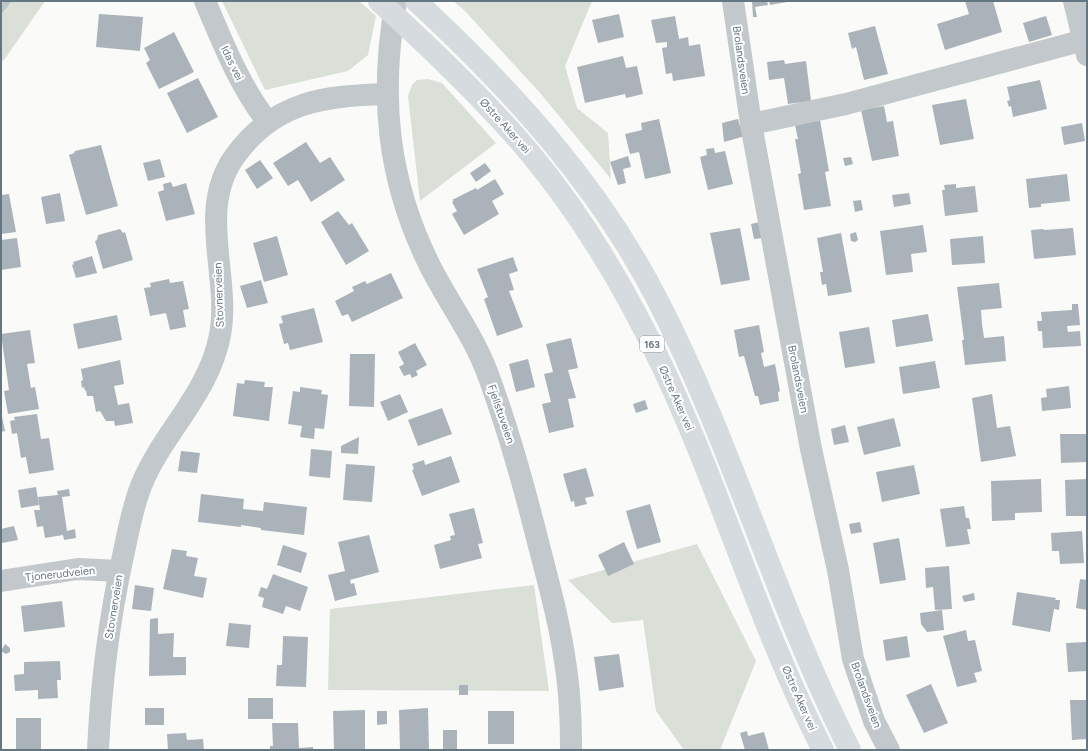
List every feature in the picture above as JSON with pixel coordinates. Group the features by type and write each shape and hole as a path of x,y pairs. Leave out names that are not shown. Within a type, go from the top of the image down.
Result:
{"highway":[{"name":"Østre Aker vei","path":"379,1 470,87 529,153 575,213 616,278 651,342 682,411 786,668 823,750"},
{"name":"163","path":"416,1 487,68 549,138 597,200 637,263 658,300 706,402 795,626 850,750"}],"street":[{"name":"Idas vei","path":"205,1 232,67 255,105 268,121"},
{"path":"387,94 388,48 396,1"},
{"name":"Brolandsveien","path":"733,1 751,124 811,449 838,570 853,658 874,721 889,750"},
{"path":"751,124 846,104 1085,48 1074,1"},
{"name":"Stovnerveien","path":"98,750 106,660 120,571 134,505 141,486 155,457 198,394 212,366 216,351 222,321 216,218 221,184 237,153 255,132 268,121 284,112 309,103 352,95 387,94"},
{"name":"Fjellstuveien","path":"387,94 390,137 396,171 406,207 432,269 477,350 486,370 518,464 554,603 561,639 567,674 571,750"},
{"name":"Tjonerudveien","path":"1,581 78,569 120,571"}],"shaded area":[{"path":"1,1 45,1 4,60 1,62"},
{"path":"222,1 359,1 376,16 368,55 348,71 265,90"},
{"path":"453,1 592,1 565,66 577,108 608,133 611,179 541,94 464,10"},
{"path":"428,79 442,83 496,143 420,201 408,96 412,85 417,80"},
{"path":"697,544 756,661 720,750 684,750 656,711 643,620 612,623 568,580"},
{"path":"534,585 549,691 328,690 330,609"}],"building":[{"path":"752,1 767,1 768,5 755,7 757,17 753,17"},
{"path":"769,1 787,1 787,2 770,5"},
{"path":"965,1 993,1 1002,32 945,50 937,24 969,14"},
{"path":"99,14 143,17 140,51 96,47"},
{"path":"619,14 624,37 598,43 592,20"},
{"path":"675,16 679,39 688,37 689,46 700,44 705,76 673,81 672,73 666,74 662,48 667,47 667,42 656,43 651,20"},
{"path":"1046,16 1052,35 1029,42 1023,23"},
{"path":"875,26 888,74 864,80 856,47 852,49 848,33"},
{"path":"174,32 194,72 159,89 146,63 150,60 144,48"},
{"path":"623,56 626,68 637,66 643,94 626,98 625,94 585,103 577,67"},
{"path":"784,60 785,64 806,61 811,101 788,104 784,78 769,80 767,62"},
{"path":"198,78 218,117 187,133 167,93"},
{"path":"1040,80 1047,109 1013,117 1011,106 1009,107 1007,101 1010,100 1007,87"},
{"path":"966,99 974,139 940,145 932,105"},
{"path":"884,106 887,122 893,121 899,156 872,161 861,110"},
{"path":"659,119 671,173 645,179 639,152 630,154 625,134 642,130 641,123"},
{"path":"738,119 740,126 743,126 745,136 724,142 722,123"},
{"path":"820,120 829,171 825,172 831,206 804,210 798,174 801,173 795,139 798,139 795,125"},
{"path":"1082,123 1085,141 1064,145 1061,127"},
{"path":"306,142 320,163 330,157 345,180 311,202 298,180 288,186 273,163"},
{"path":"101,145 118,206 86,215 69,155 75,151"},
{"path":"714,148 715,153 725,151 733,184 708,190 700,157 707,155 706,149"},
{"path":"628,156 631,167 623,169 626,183 618,185 610,162"},
{"path":"851,157 853,164 845,166 843,158"},
{"path":"160,159 165,177 148,181 143,163"},
{"path":"260,160 273,178 257,189 245,170"},
{"path":"485,163 491,171 476,182 470,173"},
{"path":"1067,174 1070,201 1041,204 1041,207 1029,208 1026,179"},
{"path":"495,179 504,194 492,201 499,214 464,235 452,214 457,211 452,202 454,201 452,200 476,188 477,190"},
{"path":"171,182 173,187 186,183 195,214 166,221 158,192 164,190 163,184"},
{"path":"956,184 956,188 975,186 978,212 945,216 942,190 945,190 944,185"},
{"path":"60,193 65,221 46,224 41,197"},
{"path":"909,193 911,204 894,207 892,195"},
{"path":"9,194 16,232 1,234 1,195"},
{"path":"861,200 863,210 855,212 853,201"},
{"path":"338,211 349,225 352,223 369,251 346,265 321,222"},
{"path":"760,222 763,238 754,239 751,224"},
{"path":"923,225 927,252 911,254 913,272 886,275 880,231"},
{"path":"740,228 750,280 721,285 710,233"},
{"path":"1073,228 1076,255 1034,259 1031,230"},
{"path":"120,229 123,233 125,232 133,260 103,269 95,241 97,240 98,235"},
{"path":"856,232 858,240 855,242 851,241 850,234"},
{"path":"841,233 852,292 828,296 826,284 822,285 820,272 823,272 817,238"},
{"path":"277,236 288,275 264,282 253,243"},
{"path":"983,236 985,263 952,265 950,239"},
{"path":"17,238 21,267 1,270 1,240"},
{"path":"92,256 97,273 76,278 72,265 74,264 73,262"},
{"path":"513,257 518,271 509,274 514,290 509,291 523,327 497,336 484,299 488,297 477,269"},
{"path":"391,273 403,298 352,322 348,314 342,316 335,301 354,291 352,287 365,281 367,284"},
{"path":"169,279 170,283 183,281 189,309 183,310 186,327 170,330 166,313 150,316 144,288 151,287 150,283"},
{"path":"261,280 268,303 247,308 240,286"},
{"path":"999,283 1002,308 981,310 982,324 984,338 1004,336 1006,361 965,365 962,340 964,340 957,287"},
{"path":"1072,304 1078,304 1080,325 1067,326 1068,332 1080,331 1081,346 1043,348 1042,331 1038,331 1037,321 1042,321 1041,312 1072,310"},
{"path":"314,308 323,342 290,350 288,343 284,344 279,324 283,323 281,316"},
{"path":"928,314 933,341 896,347 892,320"},
{"path":"117,315 122,340 78,349 73,324"},
{"path":"759,325 764,352 761,353 764,367 775,364 780,391 778,392 779,401 760,405 758,396 755,396 744,356 739,357 734,330"},
{"path":"869,327 875,363 845,368 839,332"},
{"path":"30,330 35,363 27,364 31,388 35,387 39,409 8,414 4,391 9,390 1,334"},
{"path":"571,338 578,368 568,370 576,398 568,399 574,427 549,433 542,404 551,402 544,374 553,372 546,344"},
{"path":"415,343 427,365 416,371 418,375 412,378 410,374 404,376 399,367 404,364 398,352"},
{"path":"350,354 375,354 374,407 349,406"},
{"path":"528,359 535,387 516,392 509,364"},
{"path":"120,360 124,384 114,386 118,405 129,403 133,423 115,426 114,421 106,421 100,411 96,412 93,396 87,396 86,390 85,391 84,387 82,388 81,381 83,380 81,369"},
{"path":"935,361 940,388 903,394 899,367"},
{"path":"245,380 265,382 264,387 273,387 269,421 233,416 237,383 244,384"},
{"path":"1069,386 1071,408 1042,411 1041,398 1047,397 1046,389"},
{"path":"300,387 322,390 321,394 328,395 324,429 315,428 314,439 300,437 302,426 288,424 293,391 300,392"},
{"path":"400,394 408,412 388,421 380,402"},
{"path":"992,394 997,428 1010,426 1016,456 981,462 972,398"},
{"path":"645,400 648,409 636,413 633,404"},
{"path":"442,408 452,434 418,446 408,420"},
{"path":"1,412 5,431 1,432"},
{"path":"37,414 41,439 49,438 54,470 29,474 26,457 21,458 17,433 12,434 10,421 15,420 14,417"},
{"path":"894,418 901,446 864,455 857,427"},
{"path":"845,425 849,442 834,445 831,429"},
{"path":"1060,434 1087,434 1087,462 1061,463"},
{"path":"359,437 358,454 341,453 341,446"},
{"path":"311,449 332,451 330,478 309,476"},
{"path":"181,451 200,453 197,473 178,471"},
{"path":"451,456 460,482 422,496 412,470 414,469 412,464 424,460 425,465"},
{"path":"346,464 375,466 372,502 343,500"},
{"path":"914,465 920,494 882,502 876,472"},
{"path":"586,468 594,496 585,498 587,504 575,507 574,501 571,502 563,474"},
{"path":"1041,479 1042,512 1015,513 1015,520 992,521 991,481"},
{"path":"1087,479 1087,516 1066,516 1065,480"},
{"path":"36,487 39,505 21,508 18,490"},
{"path":"69,489 70,496 62,497 67,531 75,529 76,538 64,540 63,535 45,538 43,526 37,527 34,510 40,510 38,497 58,495 57,491"},
{"path":"201,494 244,499 243,509 263,511 264,502 307,507 304,535 261,530 261,528 241,525 241,527 198,522"},
{"path":"650,504 661,542 637,549 626,511"},
{"path":"964,506 966,518 969,518 971,529 967,529 970,544 946,547 940,509"},
{"path":"474,508 483,543 478,544 482,558 440,569 434,545 451,540 450,536 455,535 449,514"},
{"path":"860,522 862,532 851,534 849,524"},
{"path":"14,526 18,540 2,543 1,529"},
{"path":"1082,531 1084,563 1060,564 1059,551 1052,551 1051,533"},
{"path":"369,535 379,572 350,580 351,584 354,583 357,595 335,601 328,575 345,571 338,542"},
{"path":"899,538 906,580 880,584 873,543"},
{"path":"624,542 634,564 608,576 598,555"},
{"path":"283,545 307,553 301,573 277,565"},
{"path":"172,549 187,551 186,556 198,558 194,576 207,578 203,598 163,589"},
{"path":"949,566 952,609 935,610 933,587 926,588 925,568"},
{"path":"273,574 308,587 300,611 286,606 283,614 262,607 264,598 258,596 261,587 267,589"},
{"path":"1080,579 1087,580 1087,610 1076,608"},
{"path":"135,585 154,588 151,611 132,609"},
{"path":"1017,592 1056,598 1055,600 1060,600 1059,610 1054,609 1050,632 1012,625"},
{"path":"974,593 975,600 964,602 962,596"},
{"path":"62,601 65,627 24,632 21,606"},
{"path":"942,610 944,630 927,632 921,624 920,613"},
{"path":"158,618 158,634 174,633 173,657 186,657 186,675 149,676 150,619"},
{"path":"229,623 251,625 249,648 226,646"},
{"path":"966,630 968,641 975,640 982,671 974,673 977,682 957,687 943,636"},
{"path":"283,636 308,637 306,687 276,686 277,665 282,665"},
{"path":"907,636 910,657 886,661 883,640"},
{"path":"1087,642 1087,671 1068,672 1066,643"},
{"path":"5,644 10,648 10,652 6,654 1,651"},
{"path":"619,654 624,687 599,691 594,657"},
{"path":"60,661 61,680 57,680 58,698 38,699 38,690 15,691 14,675 24,674 24,662"},
{"path":"931,684 948,723 924,733 906,695"},
{"path":"459,685 468,685 468,695 459,695"},
{"path":"248,698 273,698 273,719 248,719"},
{"path":"1070,700 1087,700 1087,739 1072,740"},
{"path":"145,708 164,708 164,725 145,725"},
{"path":"428,708 429,750 400,750 399,710"},
{"path":"365,710 365,750 334,750 333,711"},
{"path":"377,711 387,711 387,724 377,725"},
{"path":"488,711 514,711 514,744 488,744"},
{"path":"16,718 41,718 41,750 16,750"},
{"path":"272,723 298,723 299,748 313,747 313,750 270,750 270,746 273,746"},
{"path":"443,730 457,730 457,750 443,750"},
{"path":"747,731 748,736 764,732 769,750 745,750 740,733"},
{"path":"186,733 187,740 203,739 204,750 168,750 167,734"}],"waterway":[{"path":"1,10 8,1"}]}
